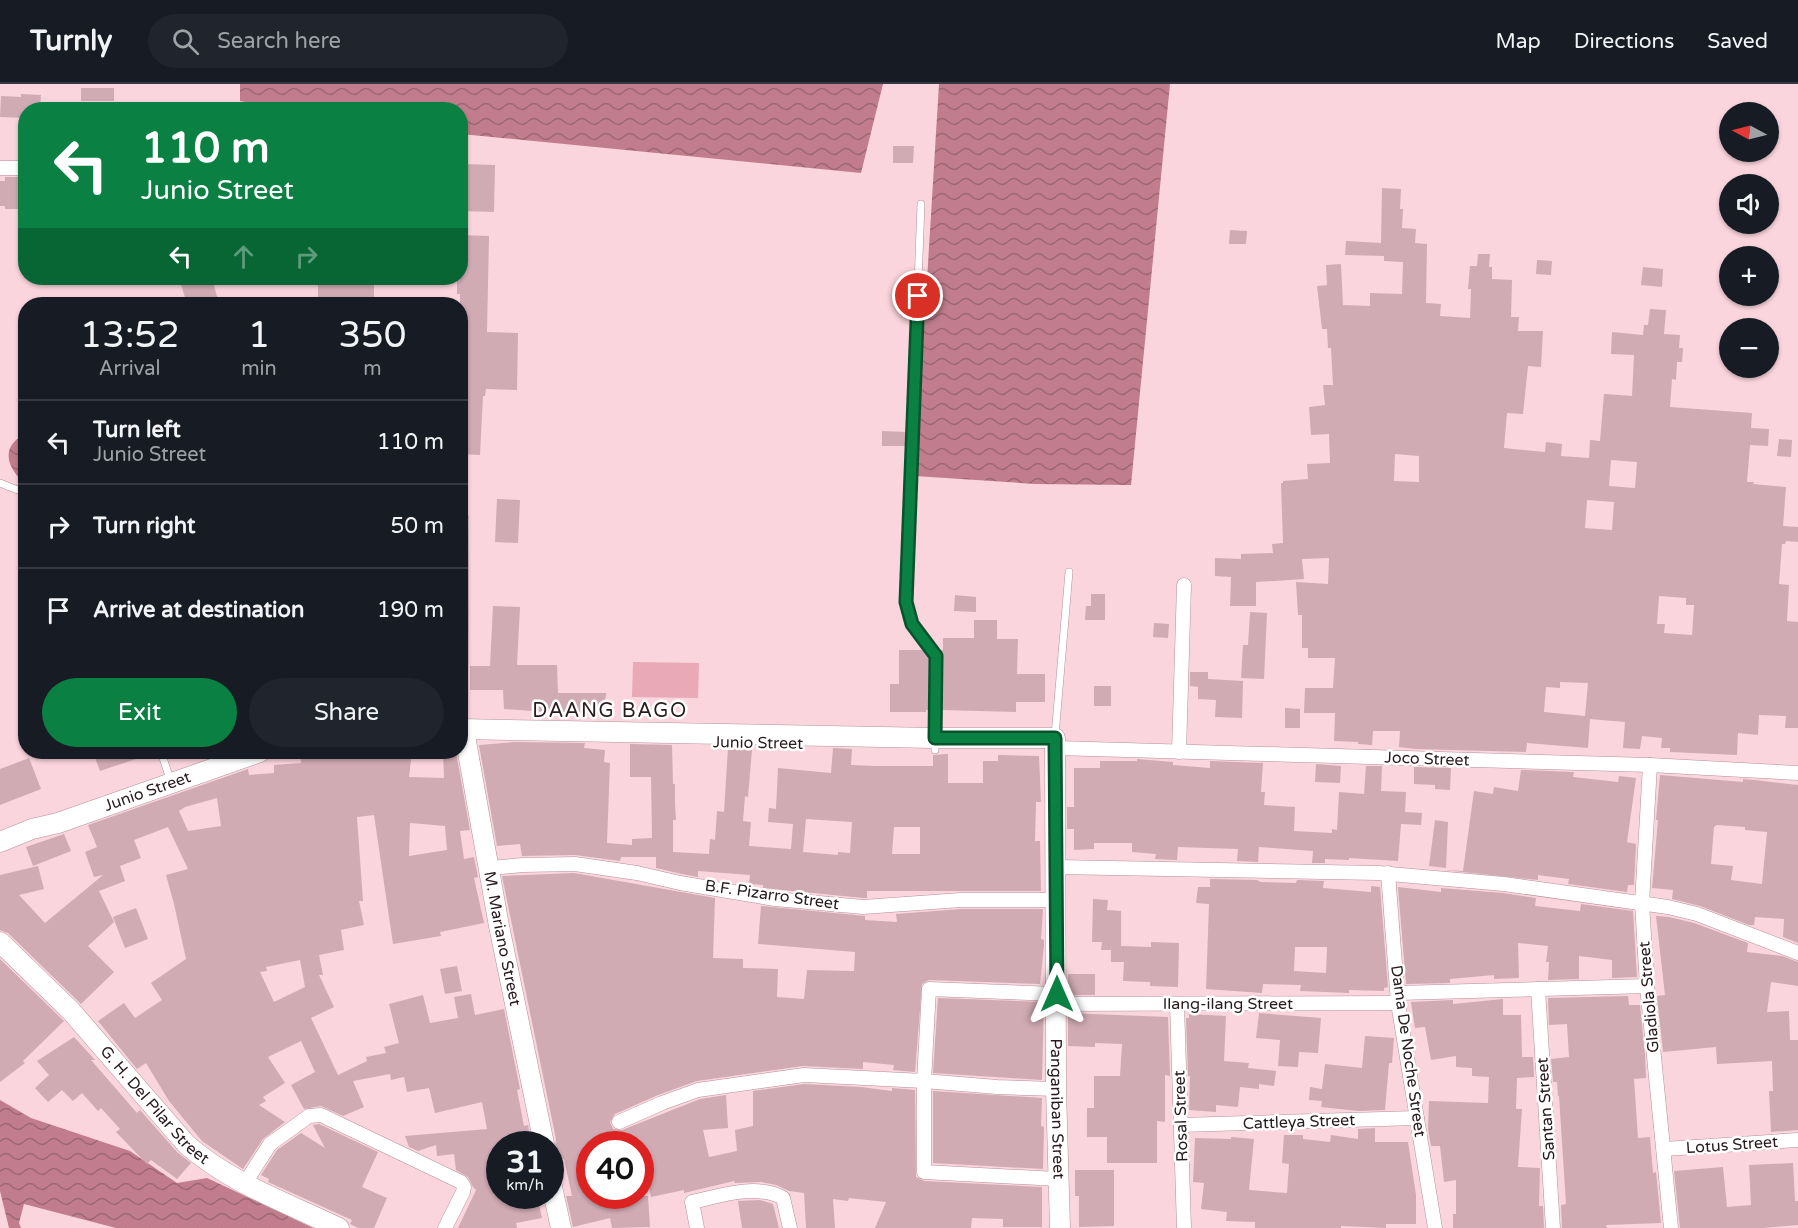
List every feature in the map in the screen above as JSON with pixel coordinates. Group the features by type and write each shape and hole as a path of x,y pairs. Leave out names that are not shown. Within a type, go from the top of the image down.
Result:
{"street":[{"path":"0,168 18,168"},
{"path":"1179,752 1185,585"},
{"name":"Junio Street","path":"468,733 866,746 1056,743"},
{"name":"Joco Street","path":"1056,743 1179,752 1650,765 1798,773"},
{"name":"Panganiban Street","path":"1056,743 1056,1089 1060,1228"},
{"name":"Junio Street","path":"1,842 32,829 58,823 212,759"},
{"name":"Junio Street","path":"170,778 236,759"},
{"name":"M. Mariano Street","path":"467,759 541,1131"},
{"name":"Gladiola Street","path":"1650,765 1642,903 1647,986 1665,1149 1671,1228"},
{"name":"B.F. Pizarro Street","path":"490,868 544,864 597,867 775,899 863,907 961,900 1057,900"},
{"path":"1057,867 1388,873 1504,884 1642,903 1697,914 1798,953"},
{"name":"Dama De Noche Street","path":"1388,873 1398,998 1435,1228"},
{"name":"G. H. Del Pilar Street","path":"0,942 71,1011 186,1144 216,1167 245,1183 339,1228"},
{"name":"Ilang-ilang Street","path":"924,1081 930,989 1057,999 1177,1004 1398,998 1538,989 1647,986"},
{"name":"Santan Street","path":"1538,989 1553,1228"},
{"name":"Rosal Street","path":"1177,1004 1184,1228"},
{"path":"619,1122 698,1090 804,1075 1056,1089"},
{"path":"924,1081 924,1172 1058,1179"},
{"path":"245,1183 270,1143 309,1116 321,1115 461,1182 463,1192 445,1228"},
{"name":"Cattleya Street","path":"1181,1125 1417,1118"},
{"name":"Lotus Street","path":"1665,1149 1798,1140"},
{"path":"697,1228 692,1202 755,1191 775,1194 783,1198 790,1228"},
{"path":"557,1209 561,1228"}],"lane":[{"path":"921,204 906,602 912,624 936,656 935,744"},
{"path":"0,483 18,490"},
{"path":"1056,743 1069,572"},
{"path":"163,759 170,778"}],"shaded area":[{"path":"633,662 699,663 698,698 632,697"}],"water":[{"path":"240,84 883,84 861,173 468,135 468,102 240,101"},
{"path":"939,84 1170,84 1131,485 1035,484 915,476"},
{"path":"18,439 18,476 9,461 13,443"},
{"path":"0,1100 31,1118 130,1151 177,1183 207,1178 313,1228 116,1228 24,1204 19,1223 21,1228 9,1228 0,1191"}],"building":[{"path":"81,88 114,88 114,101 81,101"},
{"path":"21,94 41,95 41,102 18,102 18,118 0,117 1,96 21,97"},
{"path":"893,146 914,146 913,163 893,163"},
{"path":"468,164 495,165 494,212 468,211"},
{"path":"5,177 18,177 18,209 5,209 5,206 0,206 0,181 5,181"},
{"path":"1382,188 1401,189 1402,228 1416,229 1415,243 1427,244 1426,303 1441,304 1440,316 1470,318 1471,289 1468,289 1470,266 1477,266 1478,254 1490,254 1489,267 1492,267 1492,279 1512,280 1511,317 1519,317 1518,331 1543,331 1541,367 1528,366 1523,414 1507,413 1504,448 1545,452 1546,442 1562,444 1561,456 1589,458 1590,440 1600,441 1604,394 1632,396 1634,355 1611,354 1612,332 1643,335 1644,325 1648,325 1650,309 1666,310 1664,334 1680,335 1679,348 1683,348 1682,362 1677,362 1676,380 1672,379 1670,407 1752,413 1751,428 1769,429 1768,446 1750,445 1747,482 1786,487 1783,526 1798,527 1798,542 1786,541 1782,544 1779,584 1789,585 1787,621 1798,622 1798,728 1785,728 1786,716 1759,715 1758,735 1738,733 1737,755 1670,752 1670,748 1661,748 1662,738 1642,736 1640,749 1623,748 1625,722 1590,719 1588,748 1527,743 1526,752 1415,749 1399,747 1400,731 1373,731 1372,745 1334,741 1335,713 1304,713 1305,688 1333,688 1335,658 1308,658 1308,648 1302,648 1302,615 1298,615 1296,582 1328,584 1329,558 1302,559 1304,579 1256,582 1256,606 1230,606 1231,577 1215,576 1215,558 1241,559 1241,554 1273,553 1272,544 1283,543 1281,483 1308,479 1307,464 1330,463 1329,434 1311,435 1309,407 1325,405 1323,385 1333,385 1331,348 1328,348 1327,329 1322,329 1317,286 1327,285 1326,265 1341,264 1343,305 1370,306 1370,293 1402,294 1403,262 1384,261 1384,256 1345,255 1346,241 1381,243","holes":["1395,454 1419,456 1419,482 1394,481","1611,460 1637,462 1635,488 1609,486","1587,500 1614,502 1612,530 1585,528","1659,596 1686,598 1686,605 1694,605 1692,635 1664,633 1665,624 1657,624","1560,682 1588,683 1585,716 1544,712 1546,687 1560,688"]},
{"path":"1230,230 1247,231 1246,244 1229,244"},
{"path":"468,235 489,236 487,332 518,333 517,390 486,389 485,396 483,396 480,455 468,454 468,297 460,297 460,294 457,294 457,285 468,285"},
{"path":"1537,260 1552,261 1551,275 1536,274"},
{"path":"1643,267 1663,269 1662,287 1641,285"},
{"path":"181,285 214,285 217,297 185,297"},
{"path":"318,285 374,285 374,297 318,297"},
{"path":"882,431 906,432 906,446 882,446"},
{"path":"1779,439 1792,440 1791,457 1777,456"},
{"path":"497,499 520,500 518,543 495,542"},
{"path":"1091,594 1105,594 1105,620 1085,620 1086,606 1091,606"},
{"path":"955,595 976,597 976,612 954,611"},
{"path":"493,606 520,607 517,665 557,665 558,693 606,693 604,716 504,709 503,690 470,690 470,666 490,666"},
{"path":"1250,612 1267,613 1264,679 1241,678 1243,645 1248,645"},
{"path":"974,620 997,620 997,639 1018,639 1017,674 1045,674 1045,702 1016,702 1016,712 941,710 942,656 938,650 943,650 943,638 974,638"},
{"path":"1154,623 1169,624 1168,638 1153,637"},
{"path":"899,650 924,650 930,658 930,710 926,712 890,712 890,684 899,684"},
{"path":"1190,672 1208,672 1208,679 1243,681 1242,718 1215,717 1216,700 1198,699 1198,687 1190,686"},
{"path":"1094,686 1111,686 1111,706 1094,706"},
{"path":"1285,708 1300,709 1300,728 1285,728"},
{"path":"515,742 585,743 584,748 605,750 604,762 610,763 607,843 632,845 632,839 652,838 651,777 630,777 630,744 672,745 676,820 673,820 673,852 709,854 710,839 715,840 717,811 724,812 728,748 752,750 748,797 745,796 743,821 751,822 749,846 791,849 793,824 768,822 769,808 776,809 778,768 831,773 833,748 852,749 851,765 933,766 933,755 948,754 948,783 983,783 983,761 998,761 998,755 1039,756 1041,802 1036,802 1035,841 1040,841 1041,891 867,891 867,898 863,898 763,888 763,885 749,884 750,875 698,871 698,877 682,874 656,868 656,857 621,857 620,861 575,855 522,856 520,844 497,846 479,745","holes":["806,819 852,822 850,853 838,852 838,855 803,852","894,827 920,827 920,854 892,854"]},
{"path":"29,759 41,789 0,805 0,769"},
{"path":"96,759 136,759 100,771"},
{"path":"301,759 411,759 409,777 444,778 443,759 457,759 470,830 460,831 464,859 474,857 478,877 474,878 484,923 440,932 441,936 393,944 374,815 357,817 363,901 359,901 364,925 341,930 344,950 319,955 323,975 319,975 334,1007 311,1018 338,1075 367,1061 366,1057 386,1053 384,1047 399,1043 389,1004 423,995 430,1023 458,1018 454,997 471,994 475,1015 504,1009 520,1089 517,1090 524,1126 528,1125 529,1131 486,1131 486,1209 540,1209 542,1218 516,1223 517,1228 458,1228 476,1190 468,1177 456,1170 454,1154 437,1156 436,1145 418,1151 409,1147 405,1136 487,1129 482,1102 435,1113 429,1088 407,1092 404,1077 391,1080 390,1074 353,1081 364,1107 343,1116 321,1106 304,1109 291,1085 315,1072 301,1041 268,1057 285,1083 263,1097 266,1101 259,1105 285,1122 263,1139 243,1169 202,1141 169,1101 146,1063 137,1069 98,1021 124,1003 135,1018 162,1000 151,983 186,959 166,875 188,869 168,827 134,840 141,858 120,866 125,881 99,891 114,922 88,946 114,972 81,1004 8,933 0,930 0,875 38,866 44,889 19,895 45,923 103,875 94,877 85,852 97,847 88,825 248,769 249,775 274,773 274,765 301,763","holes":["217,798 221,826 188,831 179,811 185,807","410,823 445,826 447,850 409,856","300,960 305,987 274,1002 260,972 267,971 266,967"]},
{"path":"1137,759 1210,768 1210,761 1263,763 1261,792 1265,792 1264,805 1295,807 1294,831 1332,833 1332,829 1337,830 1339,792 1364,794 1366,766 1382,766 1381,791 1406,792 1405,812 1422,813 1421,825 1401,824 1398,861 1349,858 1349,860 1325,859 1325,863 1312,863 1313,851 1259,847 1258,862 1237,861 1238,849 1178,847 1177,860 1155,859 1156,854 1132,852 1132,843 1094,843 1094,849 1074,850 1074,829 1067,829 1067,807 1074,807 1074,768 1100,768 1100,761 1137,761"},
{"path":"1316,764 1341,766 1340,783 1315,782"},
{"path":"1414,767 1451,768 1450,790 1435,789 1435,785 1414,784"},
{"path":"1521,770 1574,772 1573,777 1618,782 1619,776 1636,778 1627,842 1636,844 1634,885 1628,885 1627,892 1568,884 1569,879 1538,875 1538,880 1443,870 1463,871 1474,791 1493,794 1494,787 1518,791"},
{"path":"1660,775 1743,782 1743,779 1798,785 1798,943 1783,937 1784,919 1755,917 1754,925 1749,925 1700,906 1672,899 1673,890 1652,888 1658,820 1656,820","holes":["1717,825 1745,827 1745,830 1767,832 1762,884 1731,880 1733,866 1711,864 1714,827"]},
{"path":"1435,820 1448,822 1446,868 1429,866"},
{"path":"64,834 71,851 33,866 26,847"},
{"path":"574,873 715,898 713,958 743,959 743,968 778,969 777,997 804,999 807,970 854,971 855,952 758,944 761,906 865,916 865,920 897,922 896,914 961,909 1043,909 1041,939 1044,940 1044,945 1040,984 929,980 922,984 915,1072 893,1070 894,1065 863,1062 863,1069 803,1066 697,1081 615,1114 610,1122 613,1129 622,1130 700,1099 726,1095 728,1128 703,1130 709,1157 737,1151 735,1130 753,1126 753,1091 804,1084 892,1091 892,1088 915,1090 916,1177 924,1181 1042,1187 1042,1227 1003,1227 1003,1219 972,1218 971,1228 875,1228 886,1202 849,1198 848,1201 833,1199 835,1228 806,1228 804,1193 761,1182 735,1183 734,1181 684,1193 684,1190 654,1196 654,1131 576,1131 576,1209 649,1209 650,1227 612,1228 610,1218 573,1227 566,1196 572,1196 564,1159 564,1131 554,1131 502,876"},
{"path":"1210,879 1296,883 1297,880 1324,881 1323,888 1371,892 1371,886 1380,887 1388,987 1384,988 1384,991 1349,990 1349,993 1300,991 1301,985 1263,984 1262,993 1206,989 1209,904 1196,903 1198,887 1210,887","holes":["1295,947 1327,947 1326,973 1294,971"]},
{"path":"1398,887 1441,892 1441,888 1503,893 1536,898 1535,906 1580,911 1581,904 1633,911 1637,977 1612,978 1612,960 1579,956 1579,979 1548,980 1549,962 1546,962 1548,946 1518,943 1519,978 1494,979 1494,975 1450,979 1450,983 1406,984"},
{"path":"1093,899 1108,900 1107,910 1121,911 1121,946 1151,947 1151,942 1179,943 1178,987 1150,986 1150,982 1123,981 1124,962 1111,962 1111,950 1101,950 1102,942 1092,942"},
{"path":"136,908 148,939 125,948 113,917"},
{"path":"1656,916 1694,923 1748,943 1747,952 1782,956 1798,962 1798,986 1771,982 1767,1012 1789,1011 1790,1040 1798,1040 1798,1130 1771,1132 1769,1091 1773,1091 1772,1061 1717,1064 1716,1047 1663,1052 1657,996 1665,995"},
{"path":"0,959 64,1021 23,1061 25,1063 0,1082"},
{"path":"457,966 462,991 445,994 440,969"},
{"path":"1068,974 1095,974 1095,995 1068,995"},
{"path":"1628,996 1629,1005 1640,1005 1646,1078 1634,1079 1638,1138 1650,1137 1661,1223 1606,1225 1607,1228 1562,1228 1561,1205 1566,1204 1559,1096 1557,1082 1553,1082 1551,1059 1569,1057 1567,1024 1549,1025 1548,998"},
{"path":"938,998 1044,1002 1042,1080 933,1073"},
{"path":"1503,999 1503,1015 1521,1015 1522,1057 1533,1057 1534,1077 1517,1078 1516,1109 1522,1109 1518,1167 1540,1168 1539,1206 1543,1206 1544,1228 1453,1228 1453,1214 1456,1214 1456,1180 1444,1182 1440,1146 1431,1146 1428,1129 1429,1101 1488,1103 1489,1077 1472,1076 1472,1068 1456,1067 1456,1056 1431,1060 1425,1027 1415,1028 1411,1002 1453,1000 1453,1004"},
{"path":"1068,1013 1168,1017 1170,1076 1165,1075 1165,1122 1157,1121 1157,1163 1107,1163 1107,1137 1087,1137 1087,1108 1094,1108 1094,1076 1120,1076 1122,1044 1095,1043 1095,1047 1068,1046"},
{"path":"1259,1013 1321,1018 1318,1053 1299,1052 1298,1067 1278,1066 1280,1040 1256,1038"},
{"path":"1189,1014 1226,1016 1224,1061 1249,1063 1248,1068 1276,1071 1274,1086 1259,1084 1259,1089 1240,1087 1238,1107 1216,1105 1216,1112 1189,1110 1190,1076 1188,1076 1186,1018 1189,1018"},
{"path":"1365,1036 1394,1038 1392,1063 1389,1063 1385,1110 1358,1111 1321,1107 1322,1101 1309,1100 1310,1087 1322,1089 1325,1064 1362,1068"},
{"path":"74,1037 137,1113 140,1110 177,1152 191,1163 177,1179 151,1160 147,1164 116,1132 120,1129 101,1108 98,1111 82,1093 73,1101 62,1090 48,1102 35,1088 49,1075 37,1061"},
{"path":"933,1091 1042,1098 1043,1169 933,1163"},
{"path":"319,1124 378,1152 362,1187 387,1198 374,1228 358,1228 350,1224 352,1220 268,1182 269,1179 261,1175 277,1150 301,1133 325,1148 313,1125"},
{"path":"1375,1128 1375,1142 1408,1142 1416,1195 1416,1224 1386,1224 1386,1228 1341,1226 1341,1228 1255,1228 1255,1222 1226,1221 1227,1212 1201,1209 1204,1183 1193,1182 1195,1138 1254,1139 1249,1190 1287,1193 1289,1164 1282,1163 1284,1135 1303,1135 1303,1139 1330,1142 1331,1135 1358,1139 1358,1129"},
{"path":"1793,1163 1795,1201 1798,1201 1798,1225 1763,1228 1680,1228 1674,1171 1723,1167 1727,1207 1751,1205 1749,1165"},
{"path":"1075,1170 1114,1170 1114,1226 1079,1227 1079,1196 1075,1196"},
{"path":"760,1200 773,1204 779,1228 742,1228 738,1201"}],"district":[{"name":"DAANG BAGO","path":"610,711"}],"route":[{"path":"918,296 906,602 912,624 936,656 935,738 1055,738 1057,994"}]}
